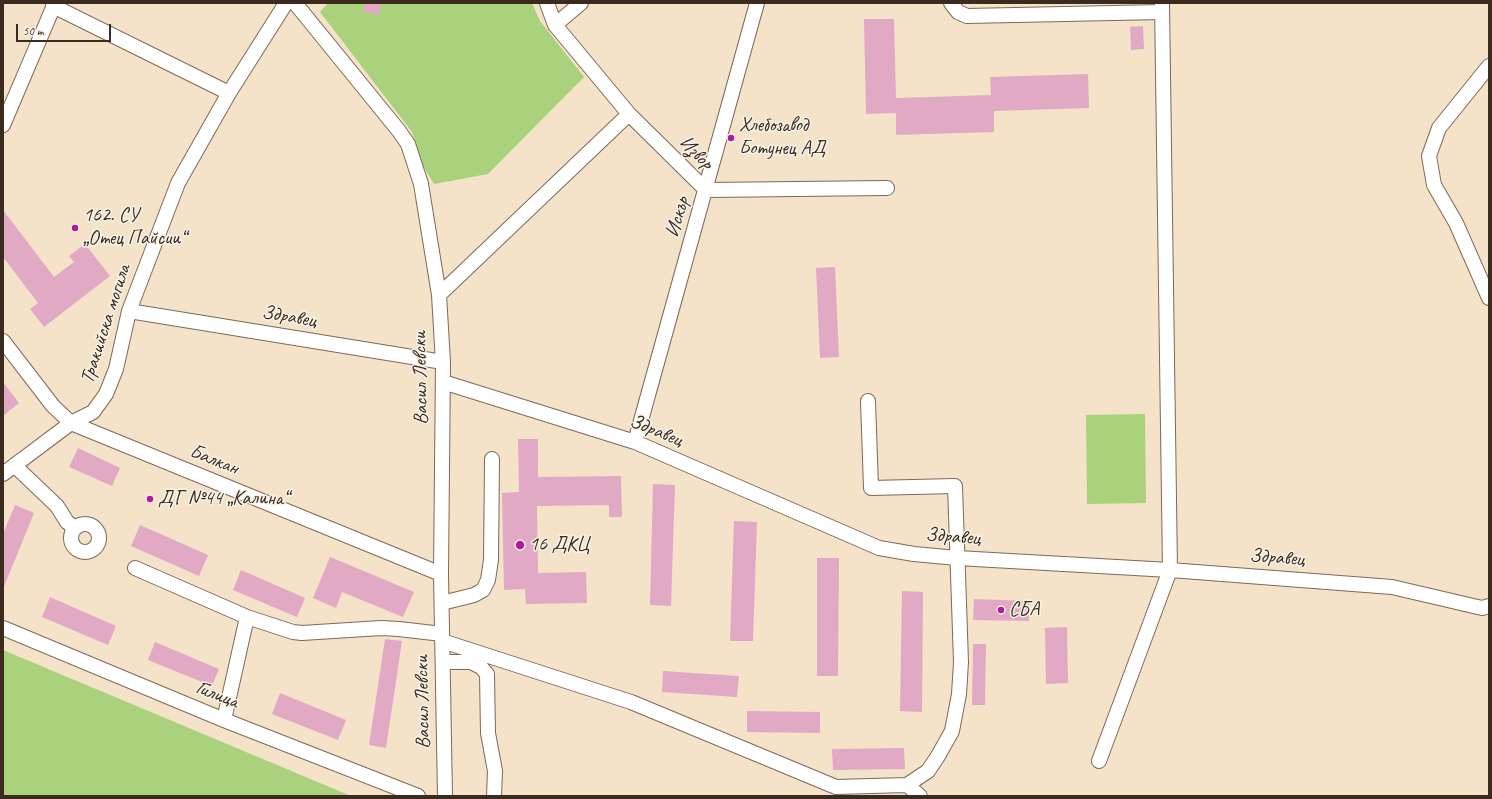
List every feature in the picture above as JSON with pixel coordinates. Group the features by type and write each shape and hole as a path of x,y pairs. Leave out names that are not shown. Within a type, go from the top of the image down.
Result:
{"street":[{"name":"Тракийска могила","path":"3,474 71,423 93,412 106,394 116,369 129,311 178,183 229,93 286,3"},
{"name":"Васил Левски","path":"295,3 399,131 408,144 421,184 439,295 443,362 441,574 445,796"},
{"name":"Извор","path":"547,3 556,25 629,114 706,190 887,188"},
{"path":"556,25 581,3"},
{"name":"Искър","path":"635,442 758,3"},
{"path":"951,3 958,12 967,16 1162,8 1170,570 1099,761"},
{"path":"3,125 54,5 229,93"},
{"path":"1489,66 1439,128 1429,156 1434,185 1456,223 1489,298"},
{"path":"439,295 629,114"},
{"name":"Здравец","path":"129,311 443,362"},
{"name":"Балкан","path":"5,349 53,406 71,423 441,574"},
{"name":"Здравец","path":"443,382 635,442 879,548 914,554 957,558 1170,570 1392,587 1482,608 1489,606"},
{"path":"135,568 247,617 293,632 302,633 381,628 399,629 442,637 631,702 836,787 907,785 928,771 938,756 952,731 959,694 961,662 955,486 871,488 868,401"},
{"path":"442,603 474,595 483,590 488,580 491,560 492,459"},
{"path":"15,466 57,506 67,522 75,528"},
{"path":"224,720 247,617"},
{"name":"Гилица","path":"3,628 224,720 418,796"},
{"path":"443,662 471,662 481,667 487,674 488,733 495,770 494,796"},
{"path":"907,785 920,796"}],"green space":[{"path":"328,3 532,3 540,21 584,77 488,174 434,184 423,166 412,132 320,12"},
{"path":"1145,414 1146,503 1087,504 1086,415"},
{"path":"3,650 351,796 3,796"}],"building":[{"path":"365,3 381,3 379,15 363,12"},
{"path":"864,19 894,19 896,98 991,95 990,77 1088,74 1089,108 994,111 994,132 896,135 896,113 866,114"},
{"path":"1143,26 1144,49 1131,50 1130,27"},
{"path":"3,210 54,277 74,262 69,256 85,244 110,276 44,327 30,309 38,303 3,257"},
{"path":"835,267 839,357 820,358 816,268"},
{"path":"3,382 19,403 3,416"},
{"name":"16 ДКЦ","path":"518,439 538,439 538,477 621,476 622,517 609,517 609,505 537,506 538,573 586,572 587,603 526,604 525,589 504,590 502,493 519,492"},
{"path":"78,448 120,468 112,486 69,467"},
{"path":"653,484 675,485 671,606 650,605"},
{"path":"15,505 34,513 3,589 3,534"},
{"path":"734,521 757,522 753,641 730,641"},
{"path":"140,525 208,555 199,576 131,546"},
{"path":"330,557 414,592 403,617 342,592 336,608 313,598"},
{"path":"817,558 839,558 838,676 817,676"},
{"path":"241,570 305,598 297,617 233,590"},
{"path":"902,591 923,592 922,712 900,711"},
{"path":"50,597 116,626 108,645 42,617"},
{"name":"СБА","path":"974,599 1029,601 1029,621 973,620"},
{"path":"1067,627 1068,683 1046,684 1045,628"},
{"path":"385,639 402,641 386,748 369,745"},
{"path":"155,642 219,669 212,686 148,660"},
{"path":"973,644 986,644 985,705 972,705"},
{"path":"663,671 739,676 737,697 662,692"},
{"path":"280,693 346,720 338,740 272,714"},
{"path":"747,711 820,712 820,733 747,732"},
{"path":"904,748 905,769 833,770 832,749"}],"place":[{"name":"Хлебозавод Ботунец АД","path":"731,138"},
{"name":"162. СУ „Отец Пайсии“","path":"75,228"},
{"name":"ДГ №44 „Калина“","path":"150,499"},
{"name":"16 ДКЦ","path":"520,545"},
{"name":"СБА","path":"1001,610"}]}
